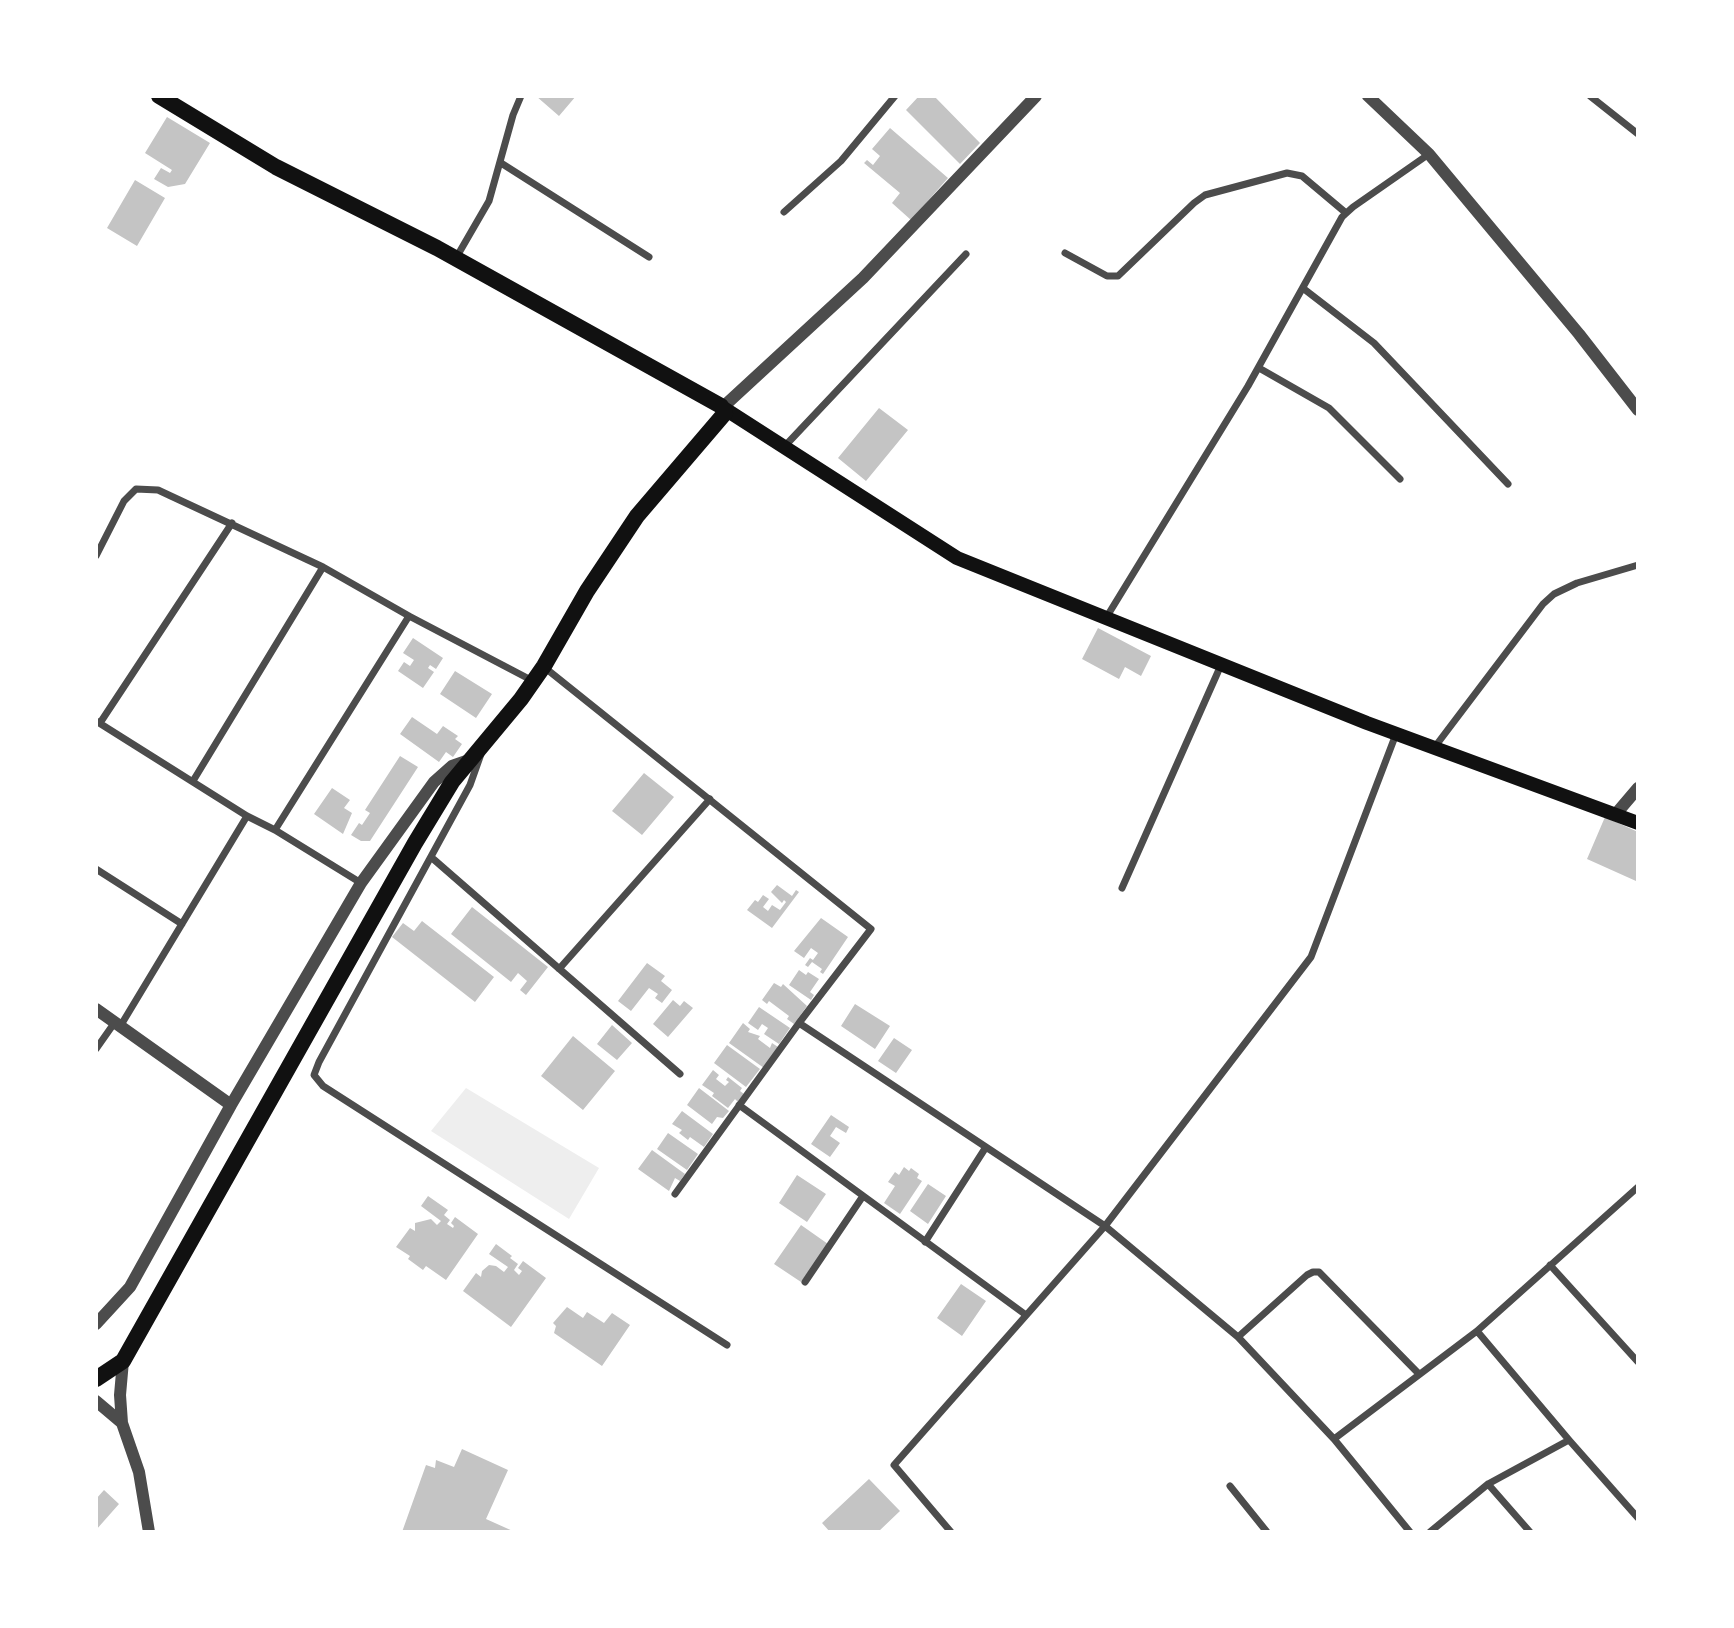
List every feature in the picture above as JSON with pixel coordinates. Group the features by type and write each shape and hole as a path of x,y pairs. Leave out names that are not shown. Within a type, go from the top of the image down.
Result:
{"main road":[{"path":"159,96 276,167 456,259 724,408 957,558 1367,723 1638,823"},
{"path":"96,1379 123,1361 452,782 534,681 587,591 637,516 724,415 724,408"}],"street":[{"path":"456,259 489,201 513,115 521,96"},
{"path":"784,212 841,161 895,96"},
{"path":"724,408 863,278 1036,96"},
{"path":"1368,96 1429,154 1579,334 1638,411"},
{"path":"1590,96 1638,134"},
{"path":"1106,618 1259,368 1346,214 1429,154"},
{"path":"501,163 649,257"},
{"path":"1065,253 1107,276 1118,276 1194,202 1205,195 1287,173 1302,176 1346,214"},
{"path":"784,447 966,254"},
{"path":"1304,289 1374,343 1508,484"},
{"path":"1259,368 1329,408 1400,479"},
{"path":"96,556 124,501 136,489 158,490 323,567 409,616 534,681"},
{"path":"232,523 98,722 247,816 275,830 361,883"},
{"path":"1434,748 1543,604 1564,588 1638,565"},
{"path":"193,781 323,567"},
{"path":"275,830 409,616"},
{"path":"1122,888 1221,664"},
{"path":"544,667 870,929 674,1194"},
{"path":"951,1532 894,1465 1105,1226 1311,957 1396,734"},
{"path":"485,743 475,775 314,1075 317,1080 727,1345"},
{"path":"96,1324 130,1287 361,883 434,782 452,766 472,759"},
{"path":"1615,815 1638,788"},
{"path":"559,969 709,799"},
{"path":"96,1049 118,1023 247,816"},
{"path":"431,857 680,1074"},
{"path":"96,869 182,924"},
{"path":"96,1009 232,1105"},
{"path":"799,1023 1105,1226 1238,1337 1334,1439 1410,1532"},
{"path":"739,1105 1026,1315"},
{"path":"925,1241 986,1147"},
{"path":"1334,1439 1478,1331 1638,1187"},
{"path":"805,1282 863,1196"},
{"path":"1550,1265 1638,1362"},
{"path":"1238,1337 1307,1275 1320,1272 1419,1374"},
{"path":"1478,1331 1638,1518"},
{"path":"123,1361 120,1395 122,1423 139,1472 149,1532"},
{"path":"96,1401 122,1423"},
{"path":"1430,1532 1488,1483 1569,1440"},
{"path":"1488,1483 1530,1532"},
{"path":"1230,1486 1267,1532"}],"shaded area":[{"path":"466,1088 599,1168 569,1219 431,1131"}],"building":[{"path":"536,96 576,96 559,116"},
{"path":"919,96 934,96 980,143 960,164 906,110"},
{"path":"167,117 210,143 185,184 168,187 154,179 161,168 170,173 172,170 145,153"},
{"path":"890,128 948,178 911,220 892,203 900,193 864,163 867,160 873,165 880,156 872,149"},
{"path":"135,180 165,198 137,246 107,228"},
{"path":"879,408 908,430 866,481 838,458"},
{"path":"1098,628 1151,656 1141,676 1125,667 1119,679 1082,659"},
{"path":"413,638 443,658 436,669 430,665 428,668 434,672 423,688 398,671 404,662 410,666 414,660 403,653"},
{"path":"455,671 492,694 476,718 440,694"},
{"path":"412,717 437,734 443,726 458,736 455,739 462,744 453,757 446,752 439,762 400,734"},
{"path":"400,756 418,767 370,841 361,841 351,835 370,813 365,810"},
{"path":"644,773 674,797 642,835 612,811"},
{"path":"332,788 350,800 344,808 352,813 343,834 314,814"},
{"path":"1605,817 1638,832 1636,881 1587,859"},
{"path":"777,885 792,896 796,890 799,892 772,928 747,910 763,895 769,899 763,907 768,911 772,905 780,910 786,902 784,900 782,903 771,892"},
{"path":"472,907 548,967 526,995 520,990 527,981 518,973 511,982 451,934"},
{"path":"821,918 848,937 823,974 820,972 822,969 812,962 808,967 805,965 818,953 811,948 804,958 794,951"},
{"path":"422,921 494,977 475,1002 392,937 403,923 414,931"},
{"path":"647,963 665,976 661,981 672,990 662,1003 655,998 658,994 649,988 631,1011 618,1001"},
{"path":"799,970 819,979 810,992 814,995 811,1000 789,985"},
{"path":"774,983 781,987 783,984 807,1006 794,1024 787,1019 789,1016 769,1001 767,1004 762,1000"},
{"path":"673,1000 680,1006 684,1001 693,1008 668,1037 653,1024"},
{"path":"855,1004 890,1026 875,1049 841,1026"},
{"path":"759,1007 790,1028 779,1044 764,1034 768,1028 762,1024 758,1030 748,1023"},
{"path":"743,1023 750,1029 748,1032 760,1036 758,1039 770,1048 772,1043 778,1047 764,1068 729,1043"},
{"path":"612,1025 632,1043 617,1060 597,1044"},
{"path":"573,1036 615,1071 583,1110 541,1076"},
{"path":"894,1038 912,1050 896,1073 878,1061"},
{"path":"727,1045 760,1069 746,1087 714,1063"},
{"path":"713,1070 719,1075 716,1079 725,1086 729,1082 726,1080 728,1077 742,1088 740,1091 744,1094 738,1102 735,1099 728,1108 702,1085"},
{"path":"699,1088 729,1111 723,1118 717,1117 712,1124 687,1105"},
{"path":"682,1111 713,1134 704,1147 690,1137 688,1140 679,1133 682,1130 672,1124"},
{"path":"831,1115 849,1127 846,1133 836,1127 830,1136 840,1143 830,1157 811,1144"},
{"path":"668,1133 698,1154 687,1170 657,1149"},
{"path":"652,1150 685,1174 680,1181 675,1178 669,1191 638,1169"},
{"path":"904,1167 919,1174 917,1178 922,1181 900,1214 884,1203 895,1186 888,1182 895,1172 899,1175"},
{"path":"797,1175 826,1194 807,1222 779,1203"},
{"path":"928,1184 946,1196 928,1224 910,1211"},
{"path":"428,1196 448,1210 444,1215 450,1220 447,1224 453,1228 451,1223 455,1217 478,1234 446,1280 426,1266 423,1270 408,1259 410,1256 396,1247 410,1228 415,1231 415,1223 431,1219 437,1225 441,1221 421,1206"},
{"path":"801,1225 828,1244 801,1282 774,1264"},
{"path":"496,1244 518,1264 514,1270 519,1275 522,1271 518,1268 523,1261 546,1278 511,1327 463,1291 476,1273 481,1277 482,1271 489,1265 504,1272 508,1267 489,1254"},
{"path":"961,1284 986,1301 962,1336 937,1318"},
{"path":"567,1307 583,1318 587,1312 604,1323 612,1313 630,1325 602,1366 554,1333 556,1326 553,1323"},
{"path":"462,1449 508,1470 486,1519 515,1532 402,1532 426,1465 435,1468 436,1460 454,1467"},
{"path":"869,1479 900,1511 878,1532 830,1532 822,1523"},
{"path":"104,1490 119,1504 96,1530 96,1499"}]}
